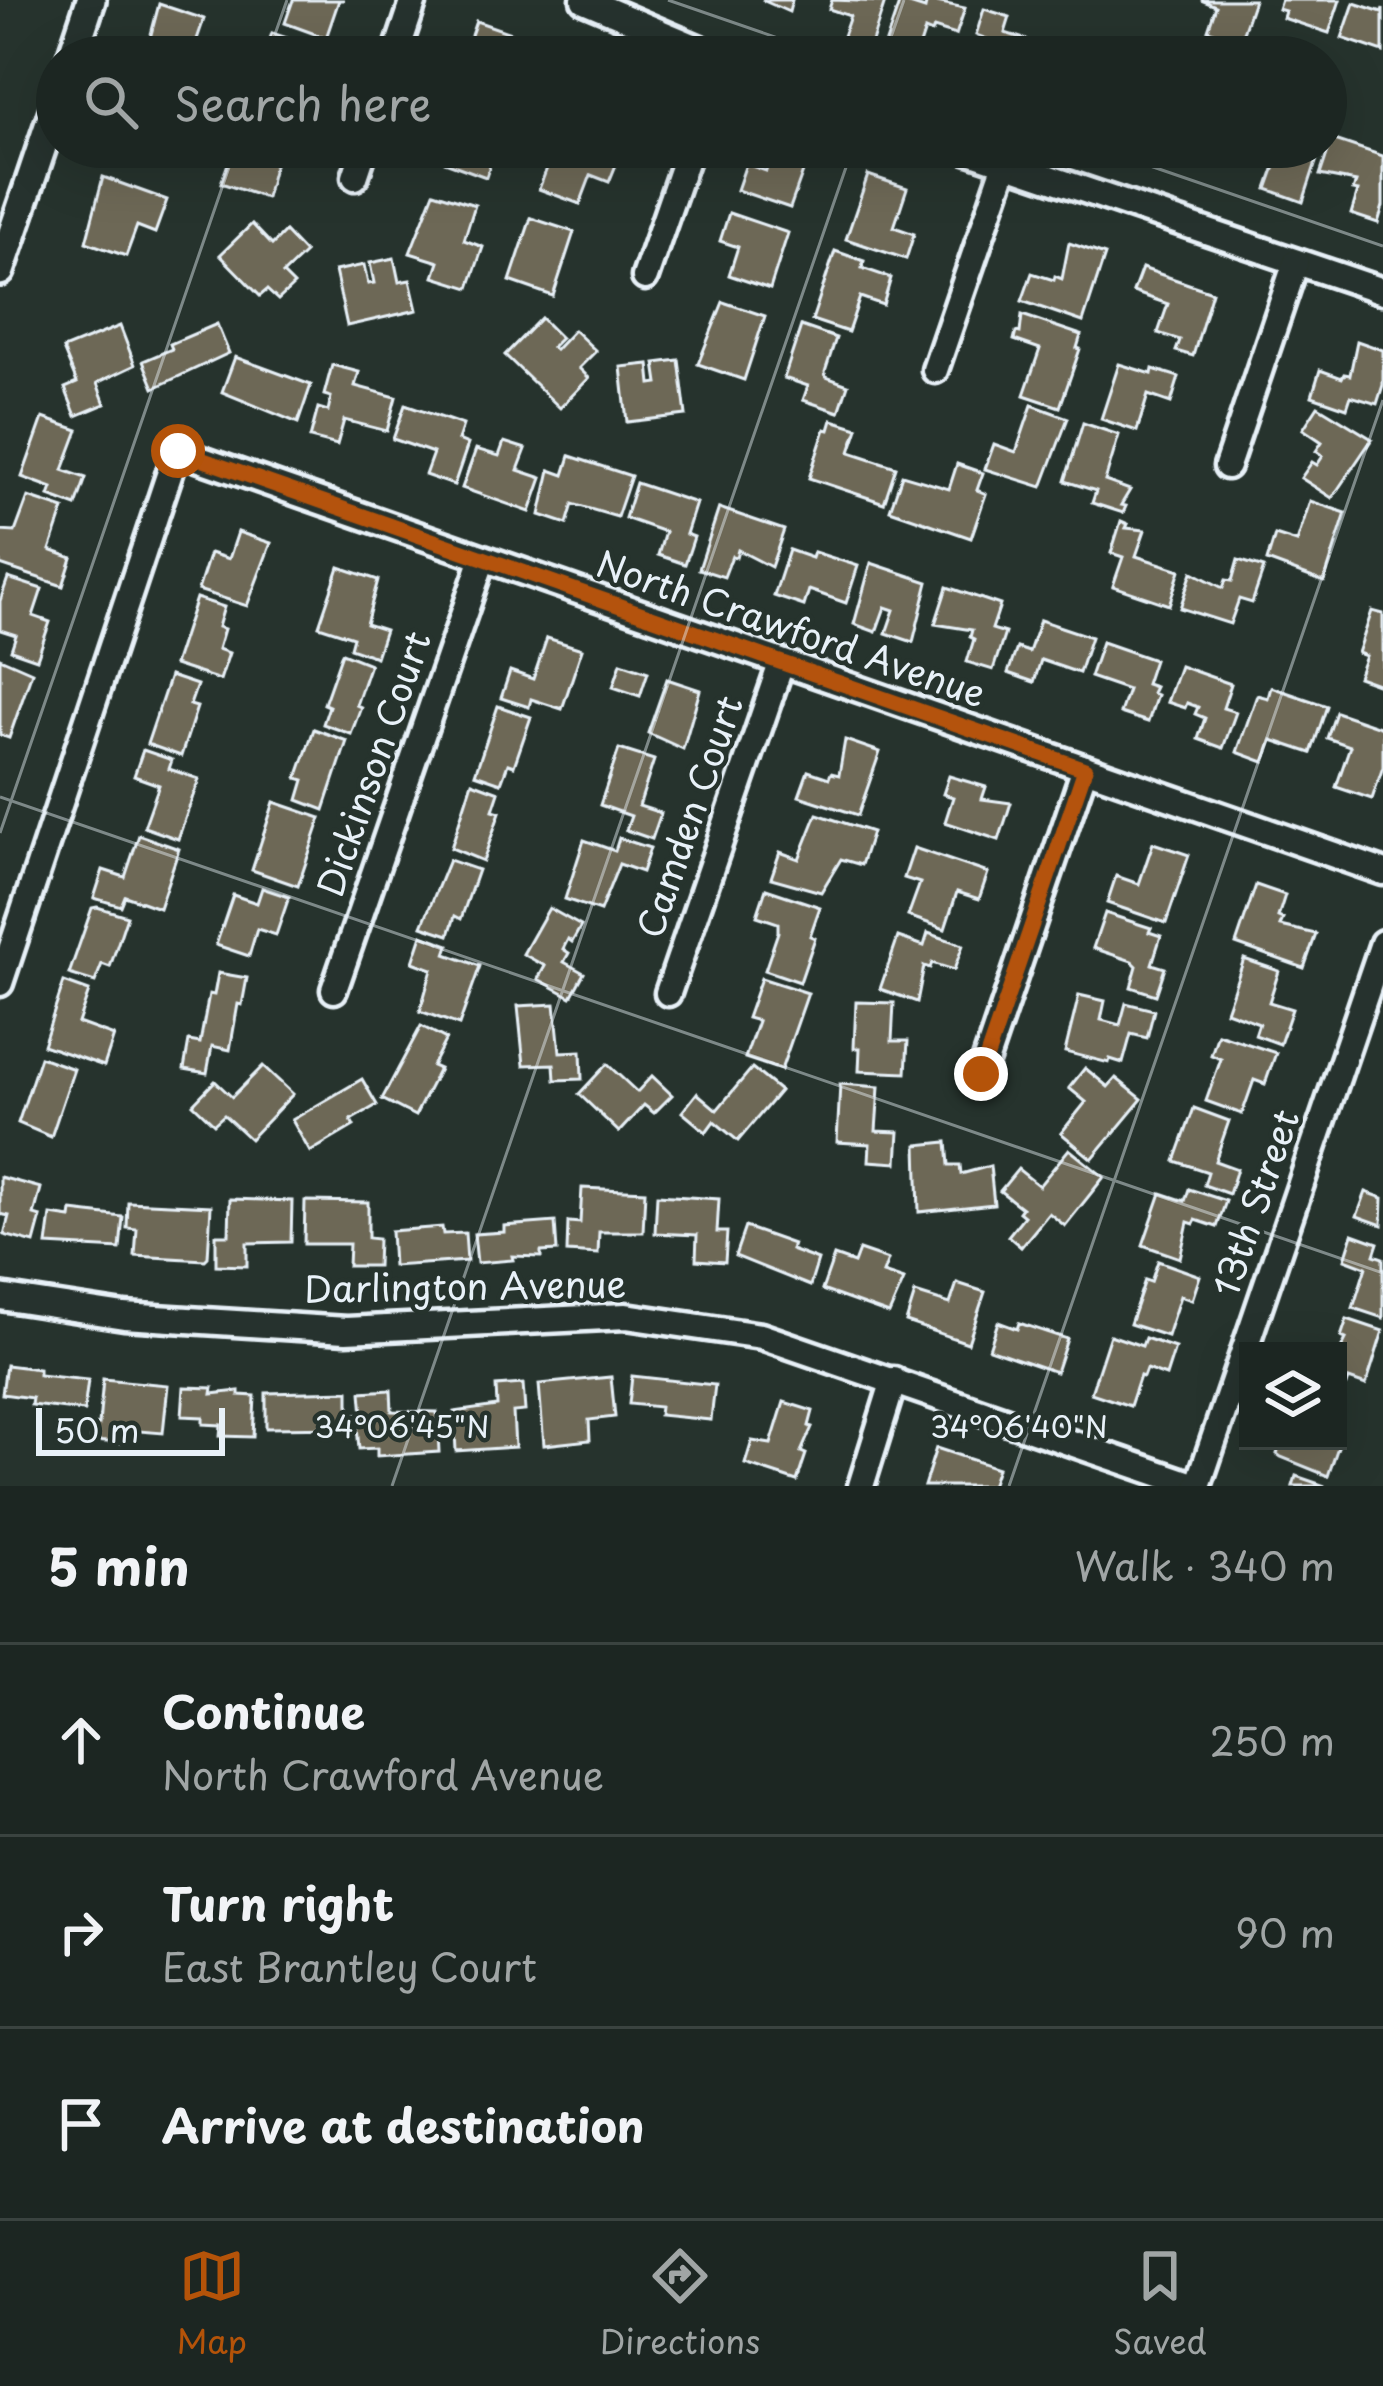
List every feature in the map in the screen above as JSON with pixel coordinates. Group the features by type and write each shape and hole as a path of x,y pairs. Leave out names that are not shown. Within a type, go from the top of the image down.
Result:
{"street":[{"path":"79,36 92,0"},
{"path":"402,36 414,0"},
{"path":"584,0 669,36"},
{"path":"0,271 36,164"},
{"path":"355,178 358,168"},
{"path":"645,277 683,168"},
{"path":"934,370 1005,168"},
{"path":"1018,168 1383,291"},
{"path":"1227,466 1296,262"},
{"name":"North Crawford Avenue","path":"0,983 178,451 1383,872"},
{"name":"Dickinson Court","path":"334,990 482,560"},
{"name":"Camden Court","path":"668,993 781,664"},
{"path":"981,1074 1085,769"},
{"name":"13th Street","path":"1197,1486 1383,943"},
{"name":"Darlington Avenue","path":"0,1297 124,1316 346,1330 626,1316 761,1336 1197,1486"},
{"path":"860,1486 894,1380"}],"building":[{"path":"293,0 339,0 327,36 285,23"},
{"path":"762,0 792,0 789,12"},
{"path":"832,0 885,2 874,36 843,36 850,16 829,9"},
{"path":"927,0 965,8 956,35 934,28 932,33 925,30 923,36 888,36 900,1 925,9"},
{"path":"1201,0 1254,0 1242,36 1208,30 1216,6"},
{"path":"1281,0 1340,0 1329,33 1283,18 1285,11 1278,9"},
{"path":"1354,3 1382,12 1383,8 1383,52 1343,36"},
{"path":"159,4 204,19 198,36 151,36"},
{"path":"984,9 1010,17 1005,33 1015,36 979,36"},
{"path":"476,21 519,36 471,36"},
{"path":"1347,144 1383,156 1383,206 1378,223 1351,214 1356,182 1320,175 1322,168 1347,168"},
{"path":"226,168 274,168 266,198 221,183"},
{"path":"461,168 489,168 486,177"},
{"path":"547,168 615,168 609,182 591,175 580,204 539,189"},
{"path":"745,168 804,168 790,208 737,190"},
{"path":"1274,168 1314,168 1303,202 1267,189"},
{"path":"868,175 907,188 894,227 914,234 906,259 846,239"},
{"path":"103,177 167,200 155,233 137,226 126,256 86,242"},
{"path":"434,192 475,205 464,240 483,247 469,288 434,277 439,262 410,253"},
{"path":"729,213 788,233 770,289 729,275 738,247 720,241"},
{"path":"531,218 574,232 553,296 510,281"},
{"path":"252,224 272,245 285,232 305,253 283,274 294,285 278,300 267,290 260,296 220,255"},
{"path":"1069,243 1105,255 1083,322 1022,301 1032,273 1062,279"},
{"path":"835,251 891,278 883,305 860,297 848,332 812,320"},
{"path":"394,258 399,282 410,280 417,310 347,326 335,271 364,265 368,284 374,283 370,263"},
{"path":"1142,268 1212,292 1193,356 1176,351 1180,340 1158,333 1168,304 1133,292"},
{"path":"723,302 765,316 744,380 698,364"},
{"path":"1022,315 1081,335 1060,407 1024,395 1040,349 1014,340"},
{"path":"541,318 561,338 552,347 555,350 574,330 596,351 579,368 589,378 560,408 505,355"},
{"path":"217,324 229,353 154,388 143,361"},
{"path":"120,326 135,365 97,383 105,404 76,416 65,388 77,383 63,349"},
{"path":"801,326 836,338 825,372 826,377 848,385 839,412 803,400 808,386 784,378"},
{"path":"1357,341 1383,350 1383,385 1377,404 1351,396 1347,408 1312,396 1320,370 1342,378 1350,375"},
{"path":"235,357 311,385 298,423 222,392"},
{"path":"679,360 686,415 627,422 621,367 649,364 651,384 658,383 655,363"},
{"path":"1119,364 1179,377 1171,403 1148,395 1137,431 1101,419"},
{"path":"332,365 359,372 355,386 396,397 387,431 344,420 337,445 310,438 318,408 328,411 331,397 324,395"},
{"path":"405,405 463,425 458,440 468,444 454,485 425,475 433,453 393,439"},
{"path":"1032,405 1068,418 1042,487 985,469 994,444 1016,452"},
{"path":"1318,406 1372,439 1332,498 1301,478 1323,456 1316,451 1322,442 1303,429"},
{"path":"43,418 78,430 63,470 86,478 76,506 49,496 52,488 22,477"},
{"path":"832,420 858,428 850,452 896,467 884,503 809,478"},
{"path":"1083,423 1119,435 1105,481 1130,490 1121,505 1126,506 1123,513 1092,503 1096,491 1065,481"},
{"path":"504,442 526,449 518,470 542,478 530,512 462,488 476,449 499,456"},
{"path":"570,456 631,476 617,517 573,504 567,524 540,515 550,470 564,475"},
{"path":"957,464 983,473 977,490 986,494 971,538 890,510 902,475 949,489"},
{"path":"636,483 696,503 686,534 694,537 685,564 658,555 665,532 625,518"},
{"path":"28,497 64,509 50,550 72,558 63,586 0,565 0,531 15,532"},
{"path":"1310,501 1346,513 1324,582 1267,561 1275,535 1297,542"},
{"path":"719,508 784,530 771,567 738,550 724,577 699,569"},
{"path":"1121,521 1128,524 1126,528 1145,530 1136,556 1180,570 1169,605 1113,586 1123,557 1111,553"},
{"path":"238,532 271,543 247,606 198,590 210,553 229,559"},
{"path":"789,550 812,558 814,552 858,566 846,603 809,590 804,606 774,596"},
{"path":"1238,560 1264,568 1252,603 1239,599 1230,624 1180,608 1192,572 1223,588 1226,580 1232,581"},
{"path":"871,563 928,582 913,642 886,633 894,610 885,607 876,632 854,624"},
{"path":"339,567 378,580 366,624 385,630 376,657 350,648 353,637 319,626"},
{"path":"8,578 42,589 33,616 50,622 37,659 11,650 16,635 0,630 0,601"},
{"path":"947,587 1000,605 992,629 1005,633 993,670 967,662 972,630 935,624"},
{"path":"196,598 224,607 218,649 229,653 220,680 174,665"},
{"path":"1372,611 1383,614 1383,686 1358,677 1366,656 1358,653"},
{"path":"1040,620 1091,637 1079,673 1041,660 1034,682 1008,673 1017,648 1029,652"},
{"path":"547,638 582,649 562,709 531,699 529,707 501,698 510,671 533,679"},
{"path":"1102,642 1154,660 1146,684 1155,687 1152,693 1157,695 1148,722 1120,713 1128,690 1090,677"},
{"path":"342,653 370,664 351,734 323,724 329,706 324,704"},
{"path":"0,658 32,672 9,738 0,735"},
{"path":"621,663 648,672 640,696 613,687"},
{"path":"1180,666 1231,684 1223,708 1236,712 1223,748 1198,739 1205,718 1195,714 1198,707 1167,702"},
{"path":"170,676 197,685 190,705 197,707 181,756 147,744"},
{"path":"667,679 700,690 683,749 648,733"},
{"path":"1271,687 1327,706 1311,753 1272,740 1264,762 1237,752 1257,695 1268,698"},
{"path":"498,706 531,717 514,766 508,764 501,783 475,774"},
{"path":"1336,712 1383,728 1383,767 1372,799 1336,787 1350,746 1327,738"},
{"path":"314,729 347,741 324,810 298,800 304,780 297,778"},
{"path":"845,740 880,752 858,815 799,796 808,771 829,778 831,773 839,775"},
{"path":"619,749 654,760 639,806 661,813 652,839 626,830 631,816 600,805"},
{"path":"143,750 172,760 169,769 199,779 178,839 144,827 159,785 134,776"},
{"path":"949,776 986,787 982,799 1011,803 999,840 945,822 953,797 943,794"},
{"path":"472,782 499,792 493,810 500,812 483,861 451,848"},
{"path":"274,802 321,818 298,886 252,870"},
{"path":"817,814 872,832 861,865 841,859 821,892 771,878 780,852 799,859"},
{"path":"139,835 179,849 159,908 125,896 121,906 94,898 103,870 125,877"},
{"path":"619,838 650,848 642,872 619,864 600,911 565,899 584,840 615,851"},
{"path":"1153,843 1189,855 1166,923 1107,903 1116,876 1139,884"},
{"path":"914,848 988,873 979,899 957,892 945,929 908,916 920,883 904,878"},
{"path":"449,860 478,870 461,919 455,916 449,935 422,926"},
{"path":"1256,885 1285,895 1280,926 1316,934 1304,968 1236,944"},
{"path":"262,888 289,897 276,935 257,929 249,956 216,945 233,895 257,903"},
{"path":"766,889 820,907 800,982 765,970 778,932 778,923 757,916"},
{"path":"92,908 127,916 110,967 102,964 95,982 69,974"},
{"path":"549,908 581,926 563,949 569,953 564,962 584,973 571,997 538,979 545,966 523,954"},
{"path":"1105,913 1151,928 1149,932 1161,936 1152,964 1165,968 1156,995 1131,987 1137,966 1132,961 1093,948"},
{"path":"928,933 963,945 954,970 932,963 930,968 924,966 917,1002 880,989 898,937 924,946"},
{"path":"422,935 449,945 446,954 480,966 459,1025 420,1011 432,969 413,962"},
{"path":"1244,959 1279,971 1269,1002 1292,1009 1280,1044 1255,1035 1259,1023 1226,1011"},
{"path":"218,973 247,978 230,1050 212,1046 207,1073 184,1069 189,1041 200,1043"},
{"path":"761,978 808,993 781,1070 745,1058 758,1021 747,1018"},
{"path":"64,982 89,991 78,1023 114,1036 104,1066 43,1045"},
{"path":"1079,995 1105,1001 1101,1020 1120,1025 1126,1003 1154,1010 1147,1038 1131,1034 1123,1063 1065,1052"},
{"path":"856,1002 894,1003 892,1041 908,1041 906,1073 859,1071 860,1048 854,1048"},
{"path":"555,1004 560,1052 581,1051 582,1079 555,1080 554,1064 524,1065 518,1006"},
{"path":"421,1026 446,1039 432,1066 439,1069 415,1116 382,1099"},
{"path":"1218,1034 1276,1053 1265,1084 1254,1080 1242,1114 1206,1101 1221,1059 1211,1055"},
{"path":"40,1057 74,1069 51,1137 18,1123"},
{"path":"607,1064 637,1092 652,1076 672,1095 654,1113 644,1105 619,1132 579,1094"},
{"path":"263,1066 293,1094 250,1139 224,1115 214,1124 193,1104 215,1081 232,1097"},
{"path":"752,1068 780,1091 738,1141 714,1121 706,1132 682,1112 697,1093 717,1110"},
{"path":"1085,1068 1108,1087 1116,1078 1142,1099 1092,1159 1061,1133 1086,1102 1069,1088"},
{"path":"362,1079 377,1105 351,1120 354,1126 310,1152 292,1120"},
{"path":"840,1084 879,1087 876,1131 899,1132 897,1163 869,1161 870,1144 837,1142"},
{"path":"1194,1108 1229,1121 1215,1161 1237,1169 1229,1194 1204,1185 1208,1172 1175,1161"},
{"path":"947,1142 949,1165 960,1165 961,1174 990,1166 994,1204 919,1212 917,1145"},
{"path":"1069,1149 1104,1177 1065,1226 1049,1213 1021,1247 1008,1236 1024,1216 1019,1212 1022,1208 1000,1191 1018,1169 1039,1186"},
{"path":"0,1177 41,1188 34,1215 41,1217 34,1243 4,1235 9,1216 0,1214"},
{"path":"582,1188 645,1191 643,1232 599,1232 598,1254 567,1252 568,1222 580,1223"},
{"path":"1189,1189 1226,1201 1217,1227 1188,1222 1180,1258 1143,1245 1161,1193 1185,1201"},
{"path":"1366,1192 1383,1198 1382,1225 1357,1216"},
{"path":"657,1195 719,1199 717,1232 727,1232 725,1262 696,1260 697,1235 655,1233"},
{"path":"230,1199 292,1201 291,1242 247,1243 247,1266 216,1265 216,1235 229,1235"},
{"path":"305,1201 368,1202 368,1238 378,1239 377,1266 348,1266 349,1244 304,1244"},
{"path":"128,1202 211,1206 208,1257 135,1256 137,1229 127,1228"},
{"path":"72,1211 123,1217 120,1249 47,1245 51,1215 71,1218"},
{"path":"555,1222 557,1251 477,1263 474,1234"},
{"path":"442,1227 443,1234 465,1233 467,1261 393,1266 391,1231"},
{"path":"745,1227 793,1244 791,1250 818,1260 810,1286 735,1256"},
{"path":"1353,1234 1378,1243 1374,1255 1383,1258 1383,1318 1353,1308 1366,1267 1345,1259"},
{"path":"859,1250 888,1260 883,1273 904,1280 889,1314 822,1290 834,1256 854,1263"},
{"path":"1158,1261 1200,1276 1192,1300 1180,1296 1167,1336 1130,1324 1145,1280 1151,1282"},
{"path":"957,1283 985,1292 968,1343 906,1322 915,1293 950,1304"},
{"path":"1347,1319 1383,1331 1366,1385 1349,1379 1347,1385 1347,1342 1341,1337"},
{"path":"998,1322 1017,1329 1019,1323 1067,1339 1056,1372 989,1349"},
{"path":"1110,1335 1142,1346 1145,1338 1175,1348 1166,1376 1146,1369 1140,1376 1130,1406 1091,1393"},
{"path":"6,1365 39,1369 39,1375 88,1380 84,1411 31,1405 32,1398 2,1394"},
{"path":"632,1376 715,1385 711,1420 659,1415 660,1407 629,1404"},
{"path":"611,1377 615,1417 589,1420 590,1440 544,1445 539,1384"},
{"path":"103,1379 168,1385 163,1433 127,1430 123,1443 91,1441 92,1424 99,1425"},
{"path":"523,1384 525,1411 513,1412 515,1447 456,1451 454,1412 497,1406 496,1386"},
{"path":"184,1387 255,1396 253,1437 220,1436 221,1425 203,1424 203,1417 182,1416"},
{"path":"391,1390 392,1411 437,1412 439,1452 377,1456 377,1448 359,1449 356,1415 363,1415 361,1392"},
{"path":"349,1391 349,1427 266,1428 266,1393"},
{"path":"784,1402 813,1411 797,1481 745,1464 752,1441 771,1444"},
{"path":"936,1448 997,1468 991,1486 924,1486"},
{"path":"1279,1450 1337,1450 1328,1476 1277,1454"},
{"path":"1296,1476 1325,1486 1293,1486"}],"route":[{"path":"178,451 1085,769 981,1074"}]}
